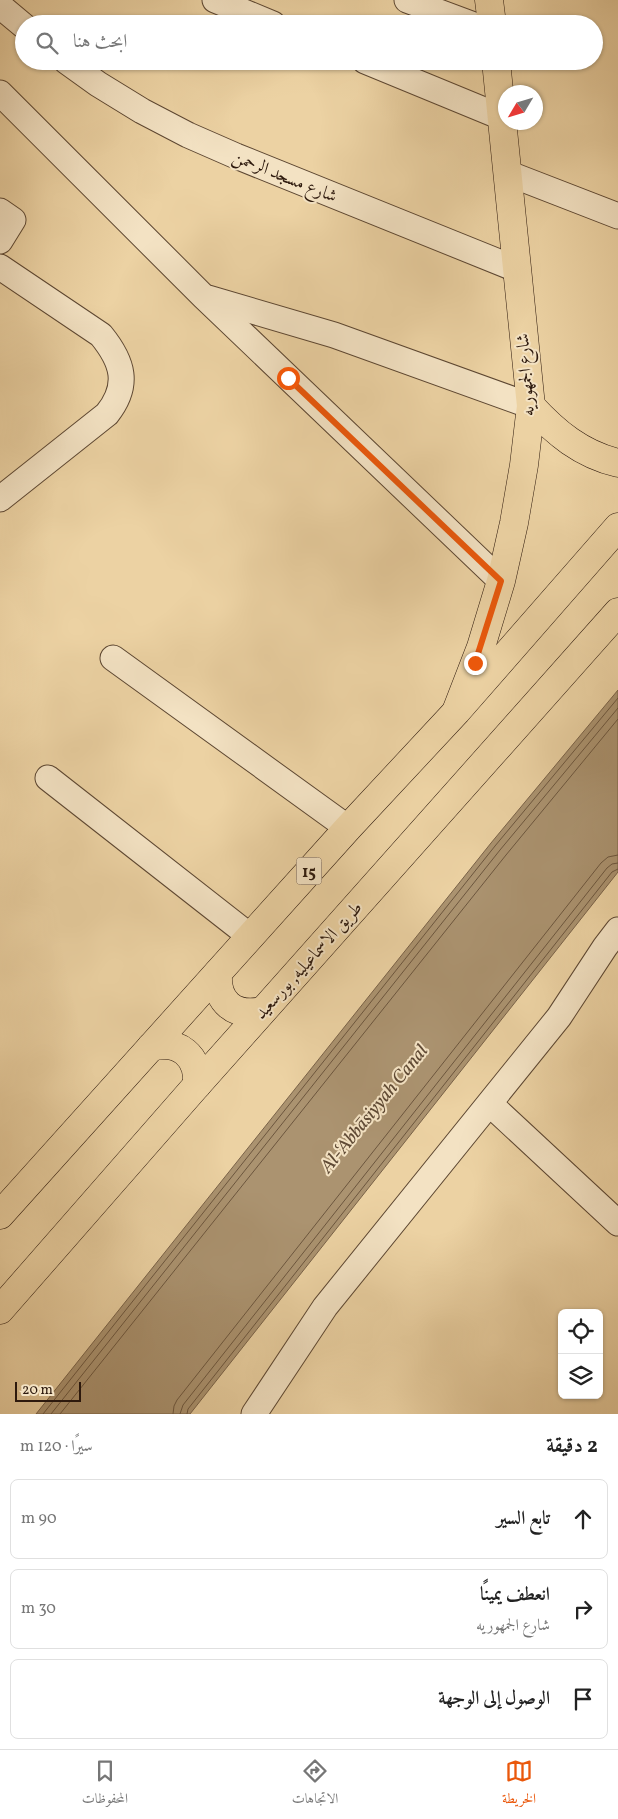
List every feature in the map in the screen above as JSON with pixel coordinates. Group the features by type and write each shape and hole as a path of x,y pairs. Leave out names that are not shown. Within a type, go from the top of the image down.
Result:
{"main road":[{"path":"489,0 491,15"},
{"name":"شارع الجمهوريه","path":"497,70 498,85"},
{"name":"شارع الجمهوريه","path":"457,711 481,647 501,581 524,465 530,406 502,130"},
{"path":"530,406 552,429 578,447 606,460 618,463"},
{"name":"15","path":"0,1215 348,828 457,711 618,527"},
{"name":"طريق الاسماعيليه, بورسعيد","path":"0,1310 262,1011 618,612"},
{"path":"218,973 217,983 220,994 233,1009 252,1014 262,1011"},
{"path":"151,1048 161,1044 181,1049 195,1064 197,1085"}],"street":[{"path":"216,0 252,15"},
{"path":"407,0 447,15"},
{"path":"0,6 15,18"},
{"name":"شارع مسجد الرحمن","path":"79,70 142,111 188,135 516,269"},
{"path":"387,70 498,116"},
{"path":"0,93 203,296 501,581"},
{"path":"507,173 618,216"},
{"path":"0,211 13,220 0,241"},
{"path":"0,268 101,335 111,347 118,361 122,386 116,403 107,414 0,499"},
{"path":"203,296 334,335 530,406"},
{"path":"113,658 348,828"},
{"path":"48,778 251,937"},
{"path":"254,1414 325,1307 490,1104 614,946"},
{"path":"490,1104 618,1223"}],"water":[{"name":"Al-ʿAbbāsiyyah Canal","path":"618,690 618,872 190,1414 36,1414 491,843"}],"route":[{"path":"288,378 501,581 475,663"}]}
